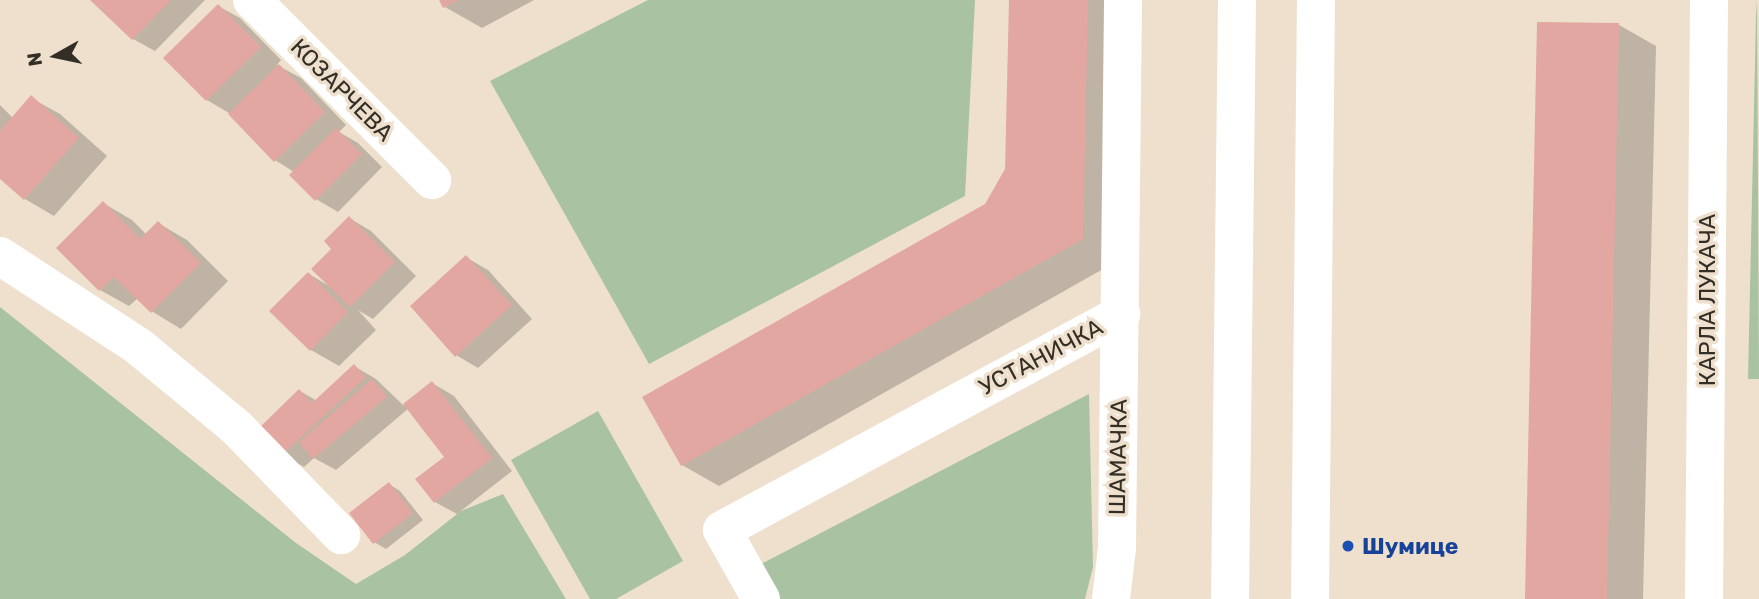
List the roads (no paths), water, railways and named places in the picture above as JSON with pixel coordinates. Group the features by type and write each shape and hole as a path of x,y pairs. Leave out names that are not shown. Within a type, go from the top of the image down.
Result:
{"main road":[{"name":"КОЗАРЧЕВА","path":"252,0 432,180"},
{"name":"УСТАНИЧКА","path":"761,599 722,530 1121,314 1123,0"},
{"path":"1230,599 1237,0"},
{"path":"1310,599 1316,0"},
{"name":"КАРЛА ЛУКАЧА","path":"1704,599 1709,0"},
{"path":"0,256 138,346 236,427 341,535"},
{"name":"ШАМАЧКА","path":"1111,599 1117,548 1121,314"}],"place":[{"name":"Шумице","path":"1348,546"}]}
